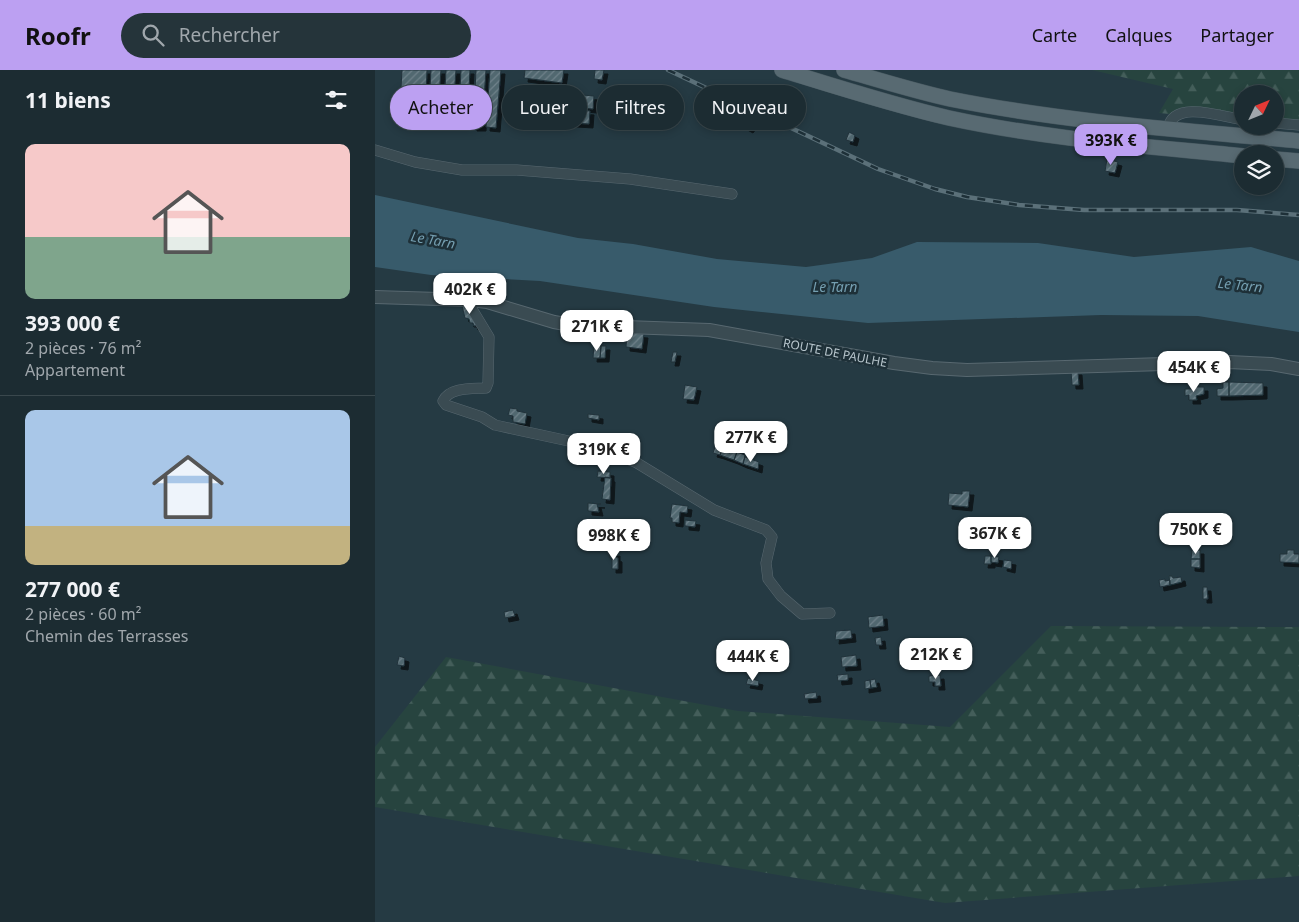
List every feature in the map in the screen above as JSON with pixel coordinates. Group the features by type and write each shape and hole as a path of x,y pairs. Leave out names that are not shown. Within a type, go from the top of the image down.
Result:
{"main road":[{"path":"782,70 899,105 993,126 1087,140 1234,155"},
{"path":"844,70 920,92 995,107 1085,120 1299,141"},
{"path":"1284,160 1299,161"}],"street":[{"path":"1168,128 1169,123 1175,117 1190,111 1234,118"},
{"path":"1284,124 1299,125"},
{"path":"375,150 415,162 462,170 517,170 631,179 732,194"},
{"name":"ROUTE DE PAULHE","path":"375,297 487,302 554,322 571,325 709,330 846,355 932,368 976,370 1229,362 1271,364 1299,369"},
{"path":"470,300 472,309 489,337 488,383 486,388 455,391 445,396 443,401 446,405 482,418 495,425 601,448 637,463 714,510 766,530 772,537 767,563 768,579 776,590 802,614 830,613"}],"green space":[{"path":"1092,70 1299,70 1299,126 1284,125 1284,85 1234,85 1234,120 1159,113 1173,89"},
{"path":"1051,626 1299,627 1299,876 945,903 375,807 375,747 446,657 738,711 950,727"}],"water":[{"name":"Le Tarn","path":"375,195 578,238 633,244 717,259 806,267 872,258 917,242 1038,243 1134,257 1251,247 1299,261 1299,332 1198,316 1101,315 868,323 714,307 540,281 431,275 375,267"}],"building":[{"path":"402,70 427,70 426,85 401,85"},
{"path":"431,70 441,70 440,85 430,85"},
{"path":"446,70 456,70 455,85 445,85"},
{"path":"461,70 470,70 469,85 460,85"},
{"path":"476,70 486,70 485,85 475,85"},
{"path":"490,70 501,70 496,128 492,128 492,85 489,85"},
{"path":"525,70 564,70 562,83 524,78"},
{"path":"595,70 604,70 602,80 594,79"},
{"path":"587,95 594,96 593,109 587,108"},
{"path":"587,111 590,111 589,124 587,124"},
{"path":"849,132 855,135 853,142 846,140"},
{"path":"1107,159 1118,162 1115,173 1105,171"},
{"path":"468,305 479,325 474,326 473,323 470,323 469,319 465,318 462,306"},
{"path":"627,333 644,334 642,349 626,347"},
{"path":"594,345 601,346 600,358 593,358"},
{"path":"601,346 606,346 605,358 600,358"},
{"path":"673,352 677,352 675,362 671,362"},
{"path":"1071,371 1078,371 1079,385 1072,385"},
{"path":"1223,382 1229,382 1229,396 1217,396 1217,389 1223,388"},
{"path":"1229,382 1263,383 1263,395 1229,396"},
{"path":"685,385 697,387 694,400 683,399"},
{"path":"1194,387 1204,387 1204,394 1196,396 1197,400 1189,400 1189,395 1185,396 1185,389 1194,389"},
{"path":"510,408 527,413 525,424 513,422 513,416 508,415"},
{"path":"588,414 599,415 599,420 588,418"},
{"path":"715,447 722,450 720,455 713,453"},
{"path":"722,450 730,453 731,450 737,452 734,460 720,455"},
{"path":"737,452 745,455 743,464 734,460"},
{"path":"745,457 759,462 758,469 743,464"},
{"path":"598,471 610,472 610,478 597,477"},
{"path":"605,477 611,478 610,500 602,499"},
{"path":"962,491 970,491 968,507 948,505 949,493 962,494"},
{"path":"588,503 601,504 597,504 599,512 588,511"},
{"path":"672,504 688,506 687,513 680,512 679,523 672,522 672,518 670,518"},
{"path":"685,520 696,521 695,527 685,526"},
{"path":"1192,550 1200,550 1200,559 1191,559"},
{"path":"1287,550 1294,550 1294,554 1299,554 1299,563 1280,562 1280,554 1287,554"},
{"path":"616,552 618,569 612,569 610,553"},
{"path":"985,556 991,556 991,564 984,564"},
{"path":"991,556 999,557 998,563 991,562"},
{"path":"1191,559 1200,559 1200,568 1191,567"},
{"path":"1004,560 1012,561 1011,569 1003,567"},
{"path":"1169,576 1173,578 1181,577 1182,582 1170,585"},
{"path":"1165,579 1165,581 1170,580 1170,585 1160,587 1159,580"},
{"path":"1203,587 1207,587 1208,599 1203,599"},
{"path":"513,610 515,616 505,618 504,612"},
{"path":"883,615 884,626 869,628 868,617"},
{"path":"851,630 852,638 835,640 836,631"},
{"path":"881,637 882,645 876,645 875,638"},
{"path":"856,655 857,666 842,667 841,657"},
{"path":"399,656 405,658 404,666 397,665"},
{"path":"848,674 848,680 838,681 837,675"},
{"path":"940,675 941,686 935,686 935,682 929,682 929,676"},
{"path":"748,678 759,681 758,686 746,684"},
{"path":"875,679 877,687 871,688 870,680"},
{"path":"870,680 871,688 865,689 865,681"},
{"path":"816,692 817,698 805,699 804,694"}],"railway":[{"path":"668,70 878,169 935,189 967,197 1019,205 1084,210 1237,210 1299,215"}]}
